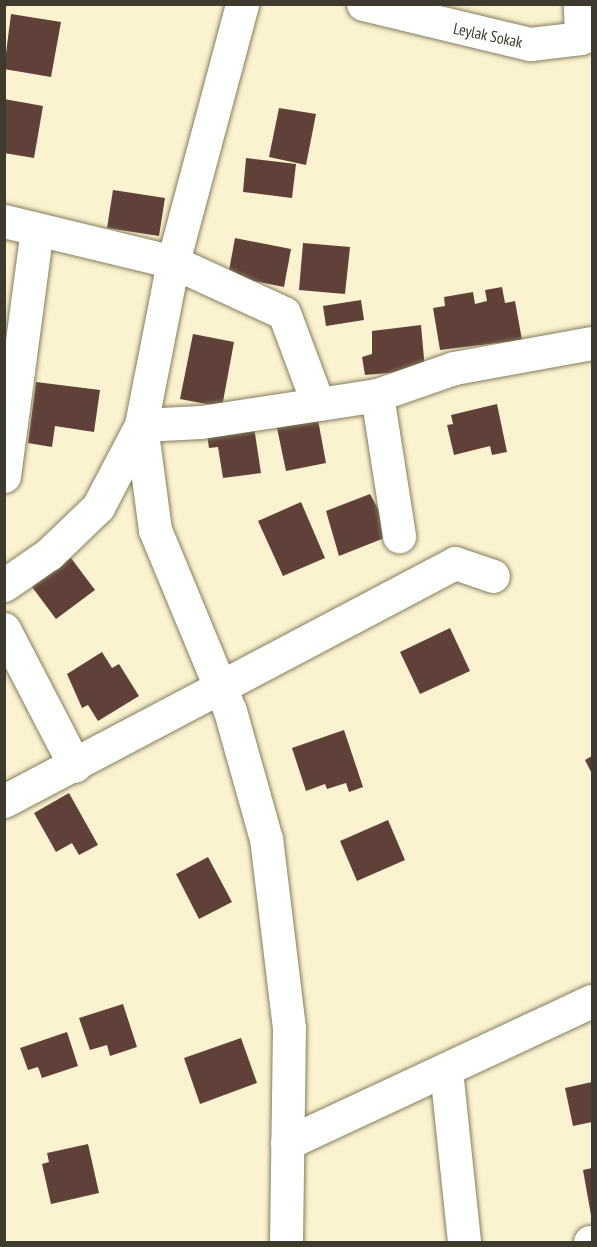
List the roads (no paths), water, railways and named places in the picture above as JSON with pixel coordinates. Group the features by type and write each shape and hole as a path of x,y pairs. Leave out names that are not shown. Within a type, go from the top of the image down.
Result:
{"street":[{"path":"4,585 49,554 98,507 141,425 173,262 242,4"},
{"name":"Leylak Sokak","path":"363,4 530,44 581,38 580,4"},
{"path":"4,221 173,262 284,313 318,404"},
{"path":"4,476 37,230"},
{"path":"141,425 377,395 454,368 592,343"},
{"path":"377,395 399,536"},
{"path":"141,425 155,530 220,687 266,838 289,1028 286,1242"},
{"path":"4,801 75,766 455,563 493,576"},
{"path":"4,629 75,766"},
{"path":"287,1143 592,1001"},
{"path":"446,1070 464,1242"}]}
